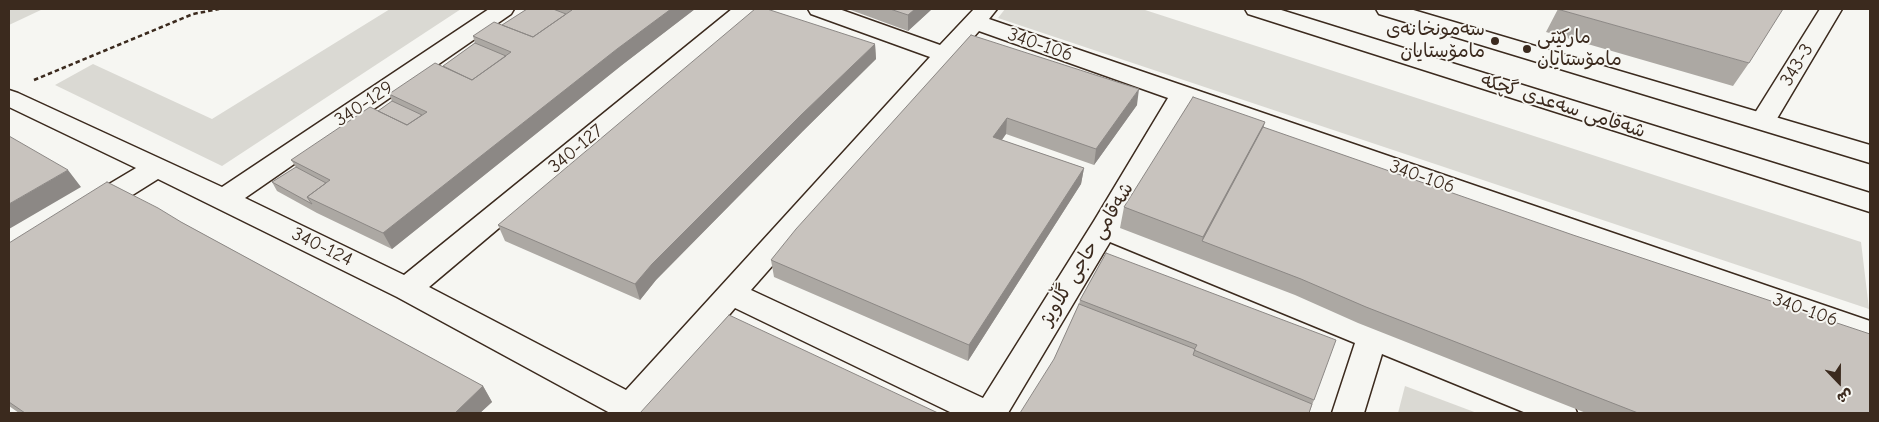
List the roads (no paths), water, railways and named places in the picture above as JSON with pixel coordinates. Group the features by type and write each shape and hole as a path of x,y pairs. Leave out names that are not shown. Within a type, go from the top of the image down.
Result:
{"street":[{"name":"340-129","path":"224,199 503,9"},
{"name":"340-127","path":"407,290 745,9"},
{"path":"819,9 945,55"},
{"name":"شەقامی سەعدی گچکە","path":"1256,9 1870,203"},
{"path":"1387,9 1415,12 1870,154"},
{"name":"343-3","path":"1762,121 1831,9"},
{"path":"628,411 980,15"},
{"name":"340-106","path":"980,15 1182,94 1870,333"},
{"name":"340-124","path":"18,91 156,168 224,199 407,290 628,411"},
{"name":"شەقامی حاجی گڵاویژ","path":"990,413 1104,228 1182,94"},
{"path":"66,223 156,168"},
{"path":"1104,228 1561,413"},
{"path":"731,293 983,413"},
{"path":"1348,413 1372,337"}],"place":[{"name":"سەمونخانەی مامۆستایان","path":"1495,41"},
{"name":"مارکێتی مامۆستایان","path":"1527,49"}]}
